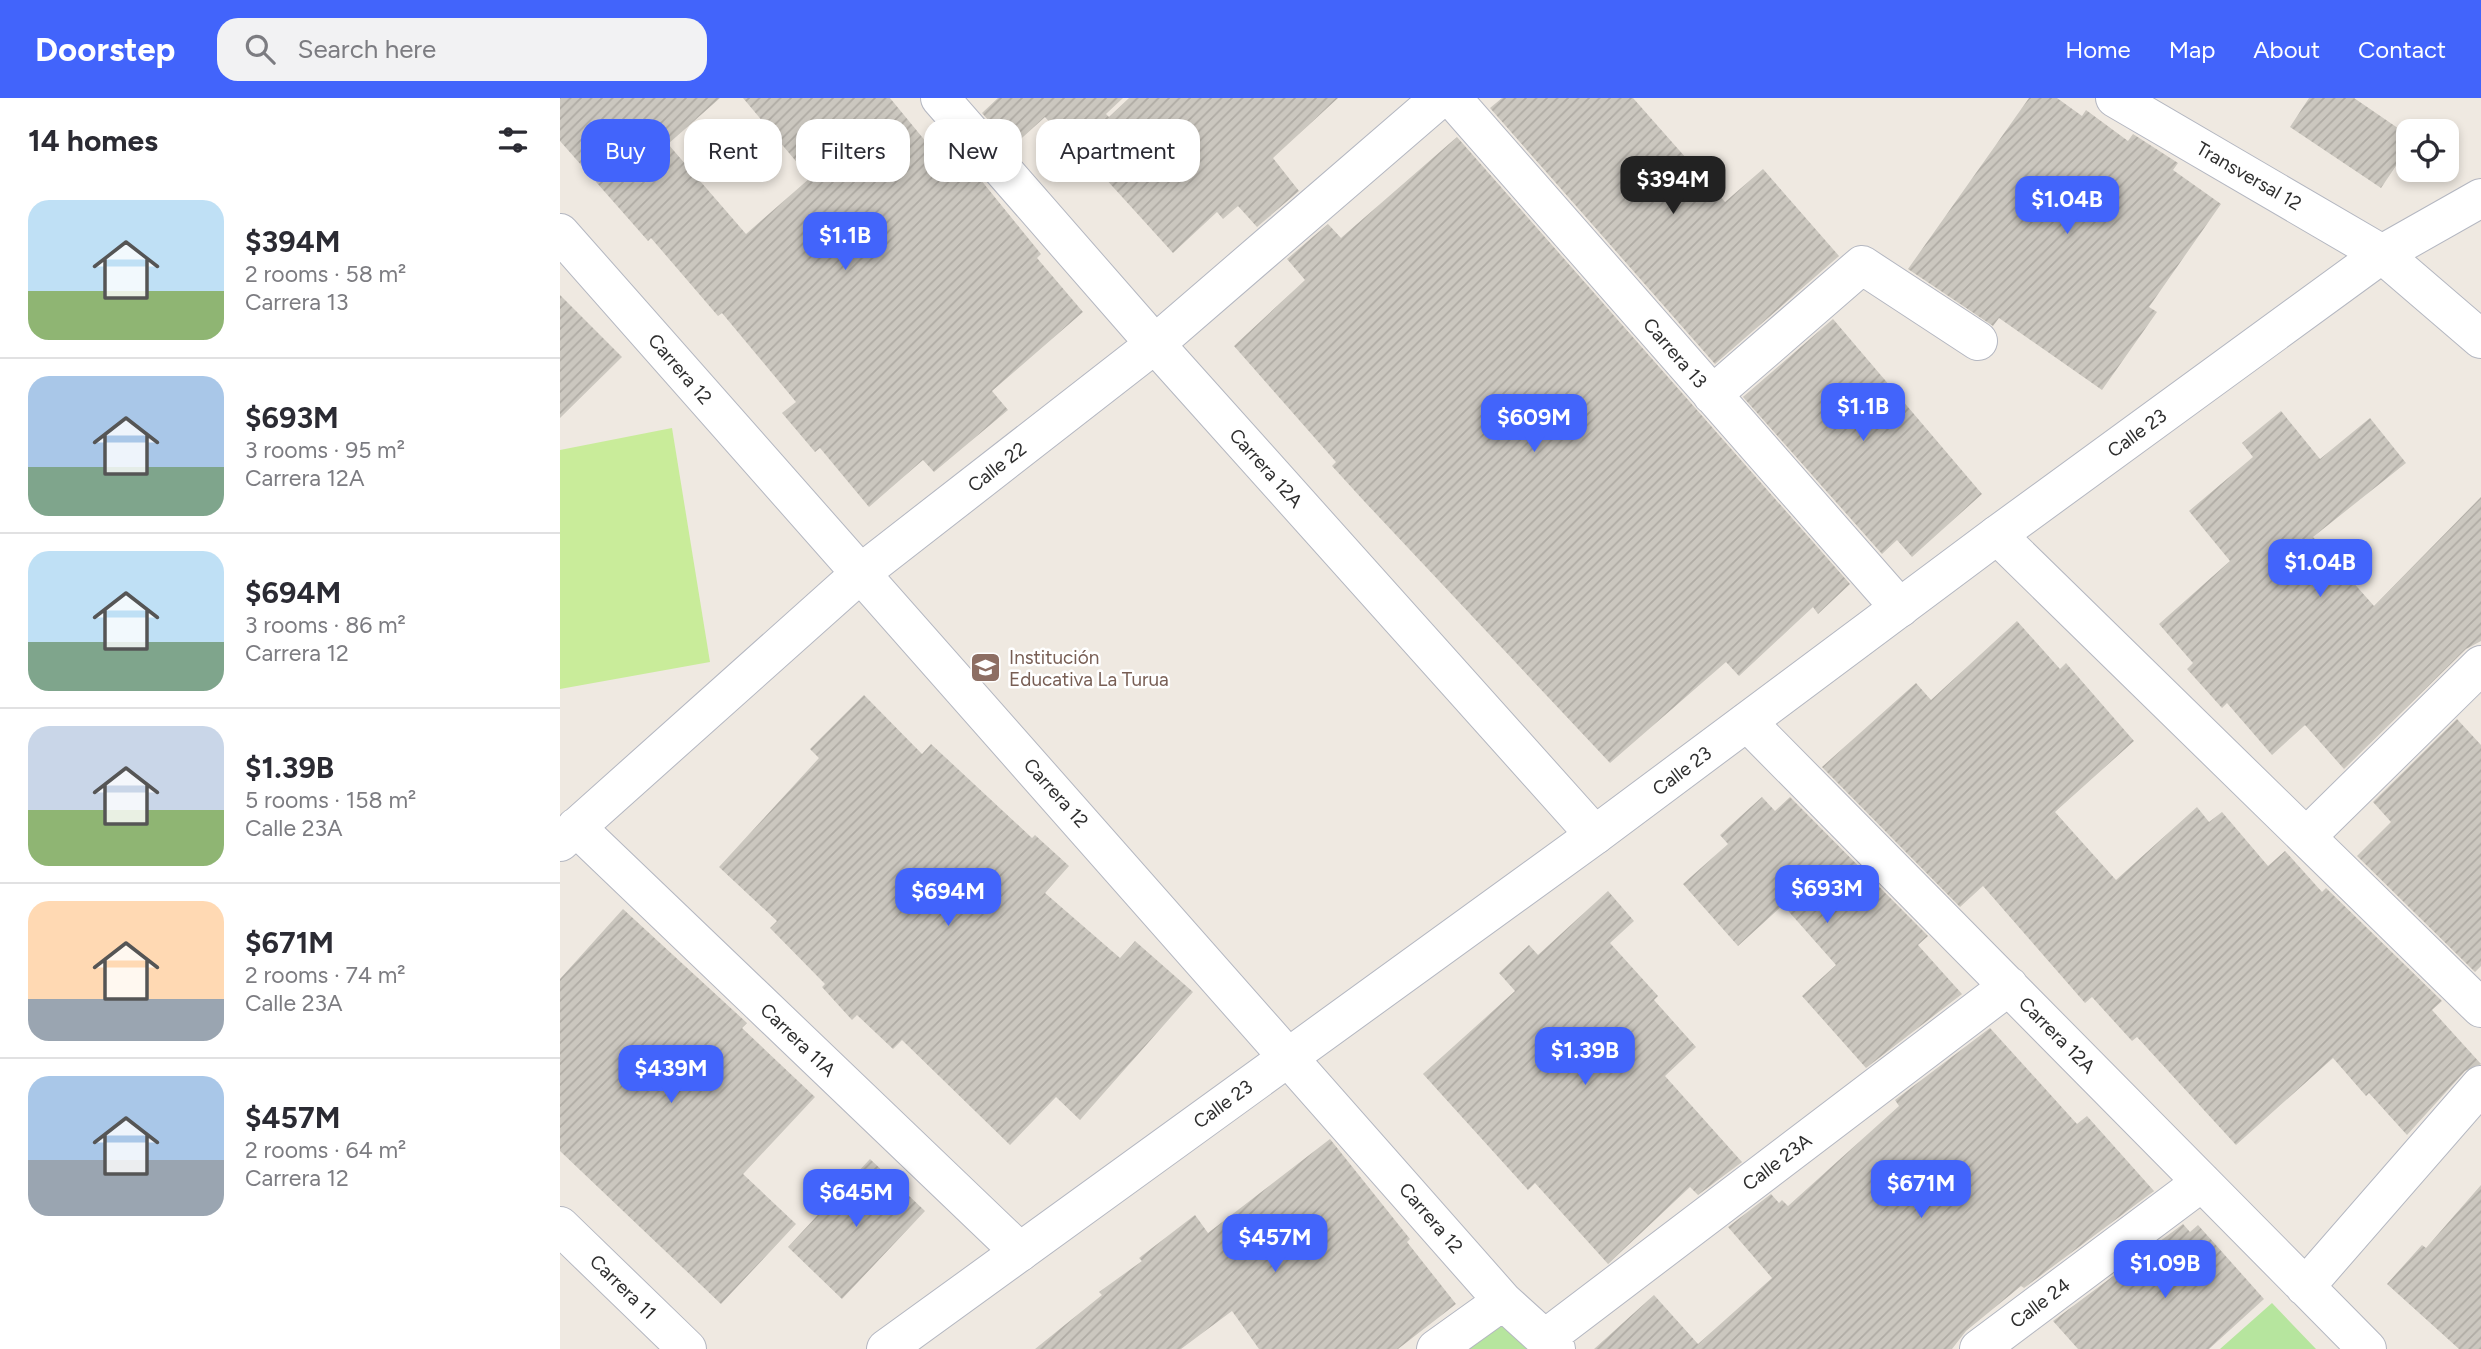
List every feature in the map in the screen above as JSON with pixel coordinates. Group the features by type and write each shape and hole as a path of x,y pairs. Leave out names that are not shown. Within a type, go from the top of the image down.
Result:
{"street":[{"name":"Carrera 12A","path":"940,98 1155,344 1595,835"},
{"name":"Calle 22","path":"568,835 861,573 1155,344 1440,98"},
{"name":"Carrera 13","path":"1452,98 1900,608"},
{"name":"Transversal 12","path":"2115,98 2382,254 2481,340"},
{"name":"Calle 23","path":"886,1349 1595,835 1997,535 2382,254 2481,198"},
{"name":"Carrera 12","path":"560,233 1503,1301 1551,1343"},
{"path":"1712,395 1862,265 1978,341"},
{"path":"1997,535 2481,1008"},
{"path":"2306,837 2481,665"},
{"name":"Carrera 12A","path":"1747,722 2367,1349"},
{"name":"Carrera 11A","path":"568,835 1020,1252"},
{"name":"Calle 23A","path":"1551,1343 2009,986"},
{"path":"2305,1287 2481,1085"},
{"name":"Calle 24","path":"1979,1349 2202,1182"},
{"name":"Carrera 11","path":"560,1226 687,1349"},
{"path":"1436,1349 1503,1301"}],"green space":[{"path":"672,428 710,662 560,689 560,450"},
{"path":"2272,1303 2316,1349 2220,1349"},
{"path":"1505,1321 1538,1349 1466,1349"}],"building":[{"path":"560,98 720,98 696,119 684,119 684,130 670,142 670,119 581,119 581,165 560,141"},
{"path":"743,98 890,98 907,119 796,119 796,161 782,145 782,119 761,119"},
{"path":"998,98 1123,98 1106,114 1109,117 1129,98 1338,98 1273,158 1299,191 1257,227 1238,206 1223,219 1217,212 1173,253 1109,182 1200,182 1200,119 1045,117 1036,119 1036,125 1022,138 1022,119 987,119 982,113"},
{"path":"1502,98 1633,98 1725,202 1763,169 1839,256 1715,364 1490,108"},
{"path":"2029,98 2057,98 2082,116 2086,110 2128,141 2133,134 2178,163 2173,170 2221,204 2149,307 2157,312 2102,390 1999,318 1993,326 1908,269"},
{"path":"2309,98 2354,98 2396,127 2396,166 2381,188 2290,127"},
{"path":"910,122 924,139 924,182 982,182 1041,254 1037,258 1083,312 992,391 1008,410 934,472 923,460 869,507 820,448 815,452 782,413 796,402 722,313 718,316 651,238 648,241 596,182 670,182 670,146 684,162 684,182 701,182 746,234 805,182 910,182"},
{"path":"1457,137 1850,584 1818,614 1813,607 1739,676 1726,662 1610,763 1332,466 1336,462 1234,346 1305,280 1287,259 1328,224 1341,238"},
{"path":"560,295 622,357 560,418"},
{"path":"1833,319 1982,494 1912,557 1897,540 1882,554 1743,397"},
{"path":"2281,411 2320,459 2370,418 2406,463 2313,537 2374,606 2481,497 2481,641 2466,649 2344,769 2305,725 2272,755 2227,703 2222,708 2187,669 2193,663 2159,624 2230,561 2189,511 2253,457 2242,443"},
{"path":"2017,621 2060,669 2066,663 2134,741 2055,812 2116,880 2197,807 2209,822 2222,812 2268,866 2285,851 2322,892 2326,888 2442,1001 2432,1010 2481,1064 2465,1071 2407,1135 2369,1093 2366,1096 2333,1058 2236,1145 2137,1037 2132,1041 2092,997 2085,1003 1983,886 1960,907 1822,767 1916,683 1931,700"},
{"path":"864,695 922,754 931,744 1032,838 1035,835 1069,866 1045,893 1120,958 1135,941 1193,992 1080,1120 1056,1097 1010,1145 902,1040 893,1049 857,1015 852,1020 822,987 825,984 770,928 777,921 719,867 819,758 810,749"},
{"path":"2457,719 2481,745 2481,966 2475,972 2357,856 2391,822 2373,802"},
{"path":"1762,797 1775,811 1790,797 1928,936 1918,945 1962,994 1866,1068 1802,996 1836,965 1783,905 1738,946 1683,884 1728,844 1720,835"},
{"path":"1608,891 1634,921 1610,943 1658,996 1654,1000 1696,1047 1665,1076 1742,1162 1698,1195 1690,1187 1608,1264 1535,1183 1528,1190 1423,1074 1515,991 1499,973 1529,945 1538,955"},
{"path":"623,909 747,1023 742,1028 815,1097 743,1174 796,1224 721,1304 560,1151 560,979"},
{"path":"1990,1028 2077,1124 2087,1116 2154,1191 2024,1288 2021,1286 1966,1331 1952,1349 1594,1349 1654,1295 1698,1344 1772,1278 1728,1227 1771,1194 1779,1203 1782,1200 1788,1206 1899,1106 1895,1100"},
{"path":"1330,1139 1410,1239 1407,1242 1456,1304 1398,1349 1259,1349 1232,1311 1181,1349 1035,1349 1102,1295 1099,1292 1142,1261 1139,1258 1195,1215 1208,1233"},
{"path":"870,1159 925,1211 842,1299 788,1247"},
{"path":"2481,1185 2481,1349 2459,1349 2387,1284 2422,1245 2426,1248"},
{"path":"2183,1224 2190,1232 2198,1225 2264,1299 2209,1349 2078,1349 2053,1321"}],"place":[{"name":"Institución Educativa La Turua","path":"986,668"}]}
